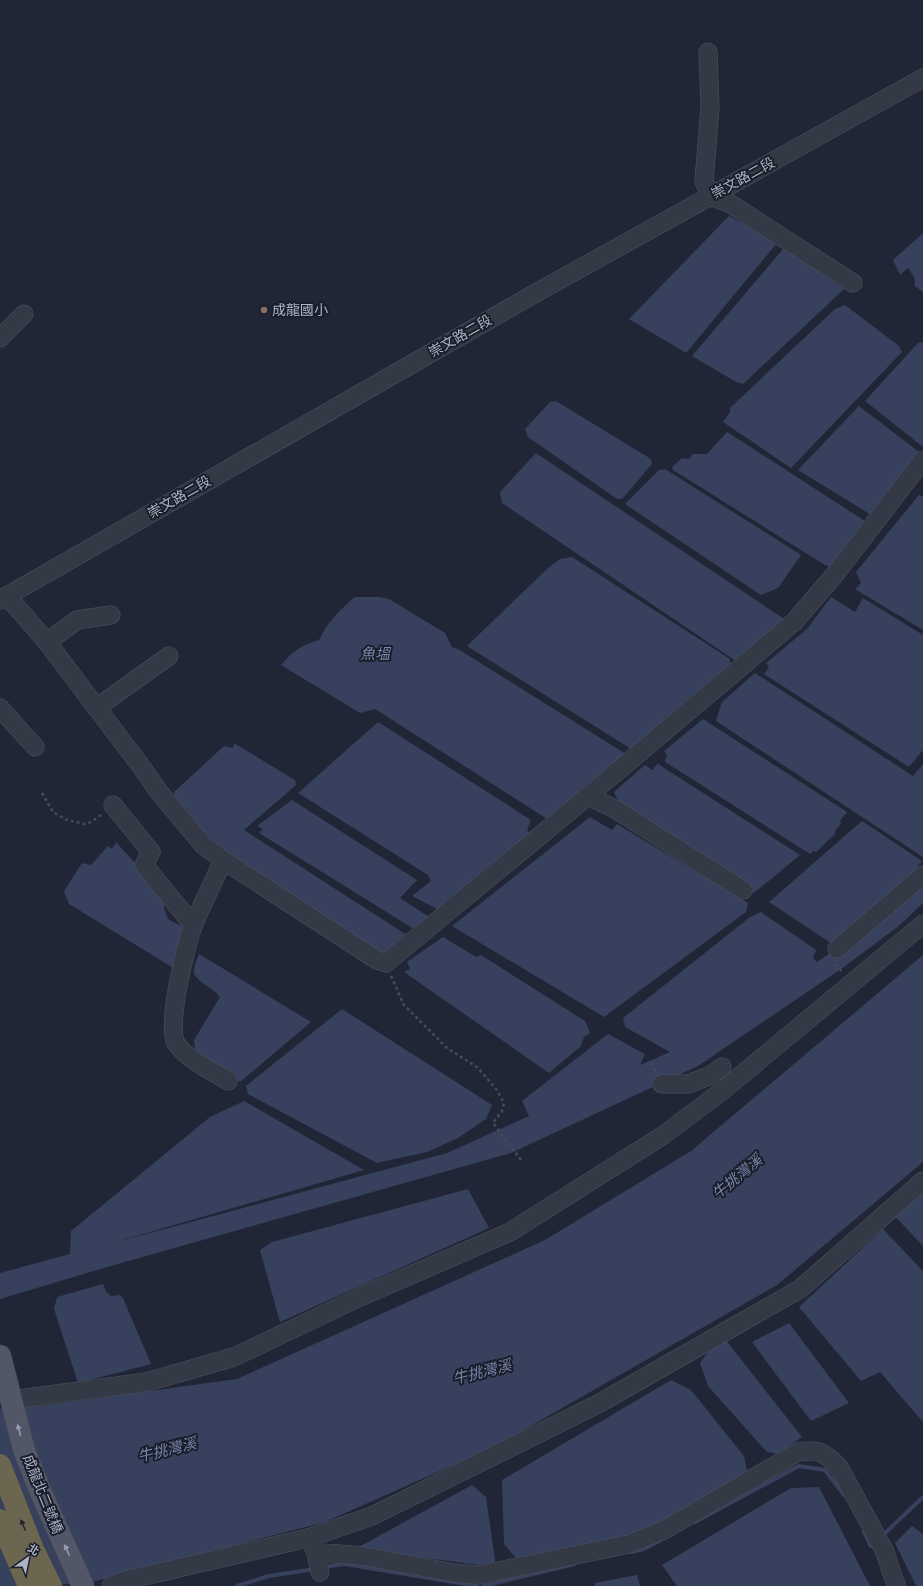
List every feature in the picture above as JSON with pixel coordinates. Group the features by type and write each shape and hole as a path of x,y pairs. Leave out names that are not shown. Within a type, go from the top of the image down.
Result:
{"highway":[{"path":"0,1465 32,1547 51,1586"},
{"path":"0,1520 29,1586"}],"main road":[{"name":"成龍北二號橋","path":"0,1356 24,1450 41,1493 83,1586"}],"street":[{"path":"708,52 710,107 704,181 710,196 729,203 853,283"},
{"name":"崇文路二段","path":"4,598 534,294 923,78"},
{"path":"0,338 24,314"},
{"path":"4,598 47,642 159,792 203,845 223,860 377,960 386,963 588,796 794,622 836,573 923,460"},
{"path":"47,642 77,620 111,615"},
{"path":"96,708 169,656"},
{"path":"0,708 35,747"},
{"path":"588,796 615,809 743,890"},
{"path":"114,805 151,852 144,865 193,925"},
{"path":"223,860 193,925 180,976 172,1020 175,1042 183,1053 228,1081"},
{"path":"835,955 923,875"},
{"path":"11,1400 147,1382 234,1357 360,1297 510,1232 662,1136 722,1091 852,985 923,924"},
{"path":"662,1084 688,1084 716,1071 722,1091"},
{"path":"111,1586 126,1580 312,1545 372,1516 590,1407 800,1289 923,1181"},
{"path":"312,1545 454,1573 479,1575 621,1546 664,1530 798,1452 815,1450 827,1456 839,1466 885,1552 897,1586"},
{"path":"312,1545 320,1572"}],"path":[{"path":"42,793 52,812 67,820 85,824 91,822 114,805"},
{"path":"835,955 852,985"},
{"path":"386,963 404,1005 447,1048 477,1067 497,1090 504,1103 502,1111 493,1123 521,1160"}],"water":[{"path":"729,216 777,243 686,353 629,319"},
{"path":"923,233 923,292 915,286 914,277 908,268 900,275 893,260"},
{"path":"784,248 844,289 743,384 736,382 692,356"},
{"path":"845,305 899,346 902,352 791,468 723,422 730,412 730,408 835,309"},
{"path":"923,342 923,447 865,401 918,343"},
{"path":"556,401 651,459 652,464 622,499 617,499 528,437 525,429 550,402"},
{"path":"859,406 923,455 873,516 798,470"},
{"path":"727,432 865,521 832,567 825,565 673,470 672,467 682,458 689,459 693,454 707,454"},
{"path":"536,453 787,621 737,660 733,659 502,503 500,492"},
{"path":"665,469 801,555 778,588 761,595 625,504 659,470"},
{"path":"919,495 923,497 923,630 855,589 861,583 856,572"},
{"path":"572,557 730,659 730,672 636,752 467,646 548,568 560,559"},
{"name":"魚塭","path":"355,597 379,597 389,599 445,633 452,647 458,649 629,756 552,822 375,709 360,713 281,665 298,649 319,640 334,617"},
{"path":"831,597 855,612 863,598 923,635 923,750 909,767 764,674 769,667 766,663 807,629"},
{"path":"755,673 913,776 923,764 923,857 716,721 722,702"},
{"path":"703,719 847,812 840,821 841,824 835,831 835,834 816,852 813,851 810,854 665,762 667,755 664,751"},
{"path":"378,722 531,820 527,830 535,839 445,913 412,896 431,881 428,875 298,793"},
{"path":"234,743 295,780 296,785 244,830 413,939 387,962 211,848 172,801 174,792 224,746 233,748"},
{"path":"660,761 658,764 800,855 754,893 749,892 624,813 614,792 645,765 652,770"},
{"path":"292,800 417,880 400,898 434,920 424,931 417,925 414,929 259,833 263,829 257,826"},
{"path":"590,817 612,830 617,824 748,903 746,912 604,1017 452,926"},
{"path":"862,821 922,861 916,869 923,872 834,945 769,902"},
{"path":"116,842 164,895 164,908 168,919 183,927 183,935 175,969 69,904 64,891 82,863 91,865 108,846 112,849"},
{"path":"923,882 923,903 900,925 844,967 698,1066 511,1153 107,1267 0,1299 0,1273 70,1254 71,1231 210,1117 244,1101 364,1170 109,1244 447,1153 529,1116 522,1101 608,1034 645,1054 640,1065 670,1052 625,1027 623,1018 750,917 761,912 816,950 813,958 817,962 890,912"},
{"path":"443,937 476,957 481,955 585,1021 590,1033 584,1037 581,1046 549,1073 404,972 410,969 407,962"},
{"path":"199,954 311,1022 240,1082 195,1052 194,1040 220,997 200,981 194,974"},
{"name":"牛挑灣溪","path":"923,955 923,1162 777,1285 494,1447 325,1522 100,1580 65,1585 0,1586 0,1409 21,1405 41,1406 237,1379 545,1240 691,1151"},
{"path":"342,1009 492,1105 486,1119 458,1138 427,1152 377,1163 248,1094 246,1086"},
{"path":"923,1188 923,1246 890,1211"},
{"path":"468,1189 489,1228 280,1322 260,1250 272,1242"},
{"path":"883,1229 923,1271 923,1422 880,1372 861,1381 799,1307"},
{"path":"103,1284 106,1292 111,1296 120,1295 123,1298 151,1364 78,1383 54,1309 57,1297"},
{"path":"789,1323 849,1403 811,1421 752,1342"},
{"path":"721,1334 802,1437 778,1454 767,1452 708,1386 700,1363"},
{"path":"671,1380 691,1390 744,1456 747,1471 653,1533 516,1558 504,1544 502,1480"},
{"path":"472,1485 486,1497 496,1567 355,1549"},
{"path":"819,1487 870,1586 677,1586 662,1565 791,1488"},
{"path":"912,1526 923,1534 923,1586 916,1586 895,1543"},
{"path":"637,1575 640,1586 595,1586 595,1583"}],"waterway":[{"path":"695,1522 799,1466 825,1470 844,1495"},
{"path":"881,1537 923,1497"},
{"path":"864,1532 871,1546 875,1543"},
{"path":"631,1552 644,1549 661,1540"},
{"path":"323,1567 345,1564 477,1586"},
{"path":"483,1586 575,1564"},
{"path":"237,1586 269,1576 315,1569"}],"place":[{"name":"成龍國小","path":"264,310"}]}
